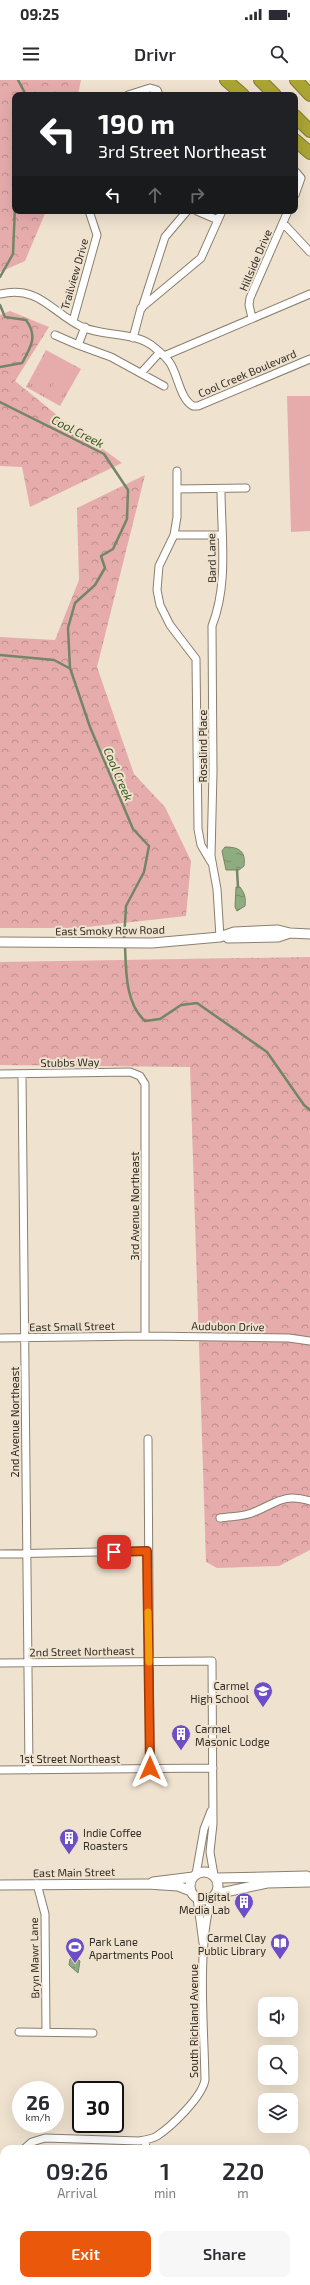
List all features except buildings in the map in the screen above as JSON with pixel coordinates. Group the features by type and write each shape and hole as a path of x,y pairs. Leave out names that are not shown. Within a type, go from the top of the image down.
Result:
{"highway":[{"path":"226,80 240,92"},
{"path":"260,80 272,92"},
{"path":"296,80 310,95"},
{"path":"298,119 310,131"},
{"path":"298,143 310,153"}],"main road":[{"name":"East Smoky Row Road","path":"0,942 104,944 152,943 220,936 234,932 274,930 290,933 310,934"},
{"path":"310,1876 215,1877 205,1872 194,1876 194,1895 206,1900 214,1896 267,1883 310,1882"},
{"name":"East Main Street","path":"147,1884 159,1880 194,1876"},
{"path":"214,1896 218,1890 215,1877"},
{"name":"East Main Street","path":"0,1885 147,1884 178,1886 194,1895"}],"street":[{"path":"137,92 150,88 157,90 158,92"},
{"path":"298,175 300,178 298,185"},
{"name":"Trailview Drive","path":"73,321 97,236 90,214"},
{"path":"134,338 141,308 165,237 184,214"},
{"path":"204,214 218,220"},
{"path":"141,308 197,263 221,214"},
{"name":"Hillside Drive","path":"252,318 249,305 250,298 287,214"},
{"path":"283,223 310,252"},
{"name":"Cool Creek Boulevard","path":"0,294 24,292 37,296 85,328 134,338 149,343 170,363 186,400 193,406 198,406 310,359"},
{"path":"141,373 162,354 310,294"},
{"path":"78,345 85,328"},
{"path":"55,335 111,357 164,386"},
{"path":"177,471 178,516 174,535 222,535"},
{"path":"177,489 246,488"},
{"name":"Bard Lane","path":"212,626 218,610 222,589 221,489"},
{"name":"Rosalind Place","path":"174,535 159,566 157,590 160,605 170,625 196,659 198,829 201,845 213,866"},
{"name":"Rosalind Place","path":"212,626 213,772 211,856 220,914 220,936"},
{"name":"Stubbs Way","path":"0,1074 130,1072 140,1076"},
{"name":"2nd Avenue Northeast","path":"22,1074 29,1770"},
{"name":"3rd Avenue Northeast","path":"140,1076 144,1084 145,1336"},
{"name":"East Small Street","path":"0,1338 145,1336"},
{"name":"Audubon Drive","path":"145,1336 289,1338 310,1341"},
{"path":"148,1439 147,1551 150,1768"},
{"path":"220,1518 253,1513 280,1499 301,1498 310,1501"},
{"path":"0,1554 147,1551"},
{"name":"2nd Street Northeast","path":"0,1663 212,1661 212,1768"},
{"path":"212,1768 212,1824 210,1852 215,1877"},
{"name":"1st Street Northeast","path":"0,1770 212,1768"},
{"path":"194,1876 204,1829 211,1811"},
{"name":"Bryn Mawr Lane","path":"37,1884 46,1914 46,2032"},
{"name":"South Richland Avenue","path":"194,1895 204,1950"},
{"name":"South Richland Avenue","path":"145,2140 157,2136 185,2110 199,2095 205,2080 204,1950 207,1914 214,1896"},
{"path":"19,2032 93,2032"},
{"path":"29,2145 32,2142 45,2138 145,2140 146,2145"}],"green space":[{"path":"0,80 81,80 79,92 12,92 12,214 45,214 25,261 0,272"},
{"path":"10,311 49,327 15,381 63,420 122,463 30,507 22,467 0,466 0,315"},
{"path":"46,350 81,369 60,406 26,387"},
{"path":"47,359 58,365 45,389 34,383"},
{"path":"62,367 74,373 61,398 49,392"},
{"path":"287,396 310,396 310,531 291,532"},
{"path":"145,475 97,667 134,774 165,807 191,861 186,916 78,928 0,928 0,637 55,640 79,580 77,508"},
{"path":"310,957 310,1550 279,1566 217,1568 206,1562 190,1067 0,1065 0,962"}],"water":[{"path":"225,847 238,849 243,853 244,866 239,870 226,870 222,851"},
{"path":"236,887 240,887 244,894 245,901 245,906 237,911 235,907"},
{"name":"Park Lane Apartments Pool","path":"73,1956 80,1961 78,1973 69,1965 70,1959"}],"waterway":[{"name":"Cool Creek","path":"18,80 24,92"},
{"name":"Cool Creek","path":"0,277 13,254 15,214"},
{"name":"Cool Creek","path":"0,305 5,317 26,320 32,331 32,342 22,363 0,367"},
{"name":"Cool Creek","path":"0,402 104,454 128,490 127,519 113,549 101,556 105,568 95,585 75,603 68,628 70,668 90,727 133,829 149,846 144,872 126,906 124,940"},
{"path":"0,655 54,660 69,668"},
{"path":"237,870 238,887"},
{"name":"Cool Creek","path":"125,945 126,975 130,996 138,1014 145,1021 160,1019 181,1005 197,1003 267,1052 304,1105 310,1110"}],"slow traffic":[{"path":"148,1612 149,1662"}],"place":[{"name":"Carmel High School","path":"263,1708"},
{"name":"Carmel Masonic Lodge","path":"181,1751"},
{"name":"Indie Coffee Roasters","path":"69,1855"},
{"name":"Digital Media Lab","path":"244,1919"},
{"name":"Carmel Clay Public Library","path":"280,1960"},
{"name":"Park Lane Apartments Pool","path":"75,1964"}],"route":[{"path":"114,1552 147,1551 150,1669 150,1768"}]}
